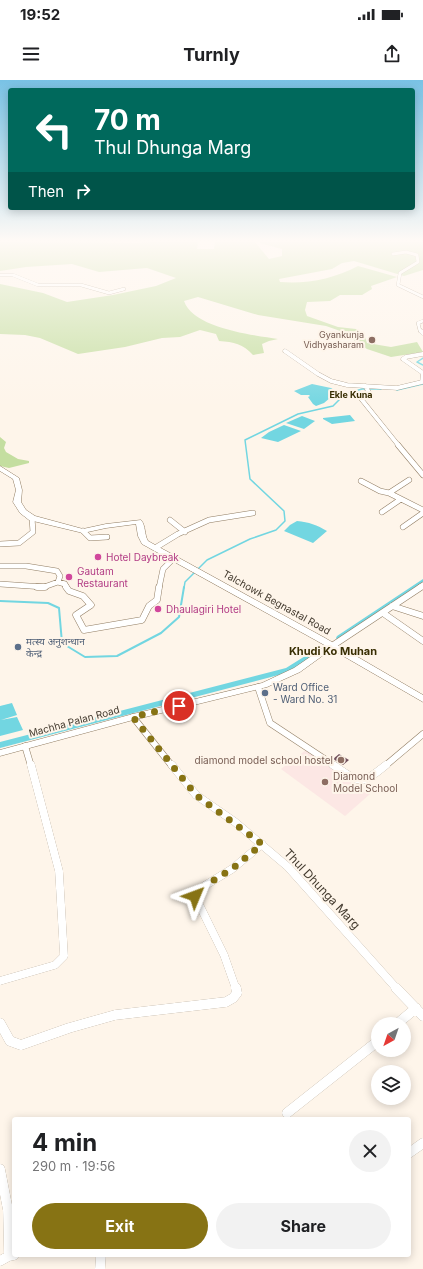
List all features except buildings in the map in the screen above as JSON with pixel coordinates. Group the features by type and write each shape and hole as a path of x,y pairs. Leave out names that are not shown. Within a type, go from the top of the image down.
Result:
{"main road":[{"path":"0,468 16,478 18,490 17,502 22,511 32,518 83,531"},
{"name":"Talchowk Begnastal Road","path":"83,531 106,526 138,522 141,525 142,536 145,542 332,646 423,699"}],"street":[{"path":"423,321 418,322 420,331 423,333"},
{"path":"285,351 318,374 331,381 347,385 397,388 422,382 423,373 404,359 406,357 423,354"},
{"path":"366,386 369,392 358,395 423,475"},
{"path":"389,493 410,480"},
{"path":"361,481 380,491 389,493 423,512 403,527"},
{"path":"382,512 401,499"},
{"path":"155,548 209,520 253,514"},
{"path":"0,544 19,542 33,532 32,518"},
{"path":"170,520 185,532"},
{"path":"83,531 90,538 107,537"},
{"path":"0,584 44,586 58,582 65,584 69,591 83,596 91,605 76,615 84,630 142,620 149,606 157,600 161,575 164,569 178,560"},
{"path":"0,566 26,566 57,571 60,576 58,582"},
{"path":"332,646 423,585"},
{"path":"392,606 423,616"},
{"path":"383,613 423,641"},
{"name":"Machha Palan Road","path":"0,753 133,717 258,687 297,670 332,646"},
{"path":"258,687 270,723 355,779 362,781 369,779 423,734"},
{"name":"Thul Dhunga Marg","path":"133,717 196,795 262,844 288,867 376,967 423,1016"},
{"path":"0,982 55,965 64,956 59,871 43,807 25,746"},
{"path":"0,1023 15,1046 69,1028 115,1016 226,1002 233,998 236,993 234,983 218,939 195,896 196,891 232,869 262,844"},
{"path":"405,1017 416,1008"},
{"path":"287,1113 371,1047"},
{"path":"411,1152 423,1143"},
{"path":"0,1170 8,1210 8,1257"},
{"path":"100,1269 101,1257"}],"shaded area":[{"name":"Diamond Model School","path":"306,750 370,794 345,816 281,769"}],"green space":[{"path":"0,297 55,297 67,302 97,297 196,297 184,301 190,310 199,318 225,329 278,339 262,344 264,353 253,355 242,346 234,343 219,341 216,334 200,330 180,337 162,338 125,347 78,354 40,338 25,335 0,334"},
{"path":"200,297 336,297 330,301 307,302 305,310 307,316 338,327 356,329 365,337 367,343 391,347 417,342 423,352 391,357 367,349 346,333 326,326 258,315"},
{"path":"0,437 6,442 4,448 6,452 18,459 29,461 29,463 9,468 0,466"}],"water":[{"path":"312,384 331,388 337,392 324,403 316,406 308,397 310,396 309,395 301,395 294,391"},
{"path":"350,415 355,421 332,424 323,419 323,418"},
{"path":"302,416 315,421 304,429 286,423"},
{"path":"284,425 301,431 278,442 261,438 269,432"},
{"path":"297,521 313,524 327,531 313,543 284,531"},
{"path":"12,703 17,715 1,720 17,717 23,730 0,736 0,706"}],"waterway":[{"path":"423,358 417,362 423,365"},
{"path":"397,390 423,384"},
{"path":"184,588 185,582 207,560 250,539 276,530 285,521 284,511 250,479 245,440 298,414 333,406 345,394 362,389 381,389"},
{"path":"339,638 423,581"},
{"path":"0,601 48,603 59,608 62,643 85,657 117,656 161,633 179,617 184,587"},
{"path":"0,745 288,670 320,650"}],"place":[{"name":"Gyankunja Vidhyasharam","path":"372,340"},
{"name":"Hotel Daybreak","path":"98,557"},
{"name":"Gautam Restaurant","path":"69,577"},
{"name":"Dhaulagiri Hotel","path":"158,609"},
{"name":"मत्स्य अनुशन्धान केन्द्र","path":"18,647"},
{"name":"Ward Office - Ward No. 31","path":"265,693"},
{"name":"diamond model school hostel","path":"341,760"},
{"name":"Diamond Model School","path":"325,782"}],"district":[{"name":"Ekle Kuna","path":"351,395"},
{"name":"Khudi Ko Muhan","path":"333,651"}],"route":[{"path":"179,706 133,717 196,795 235,822 262,844 232,869 196,891 195,896"}]}
